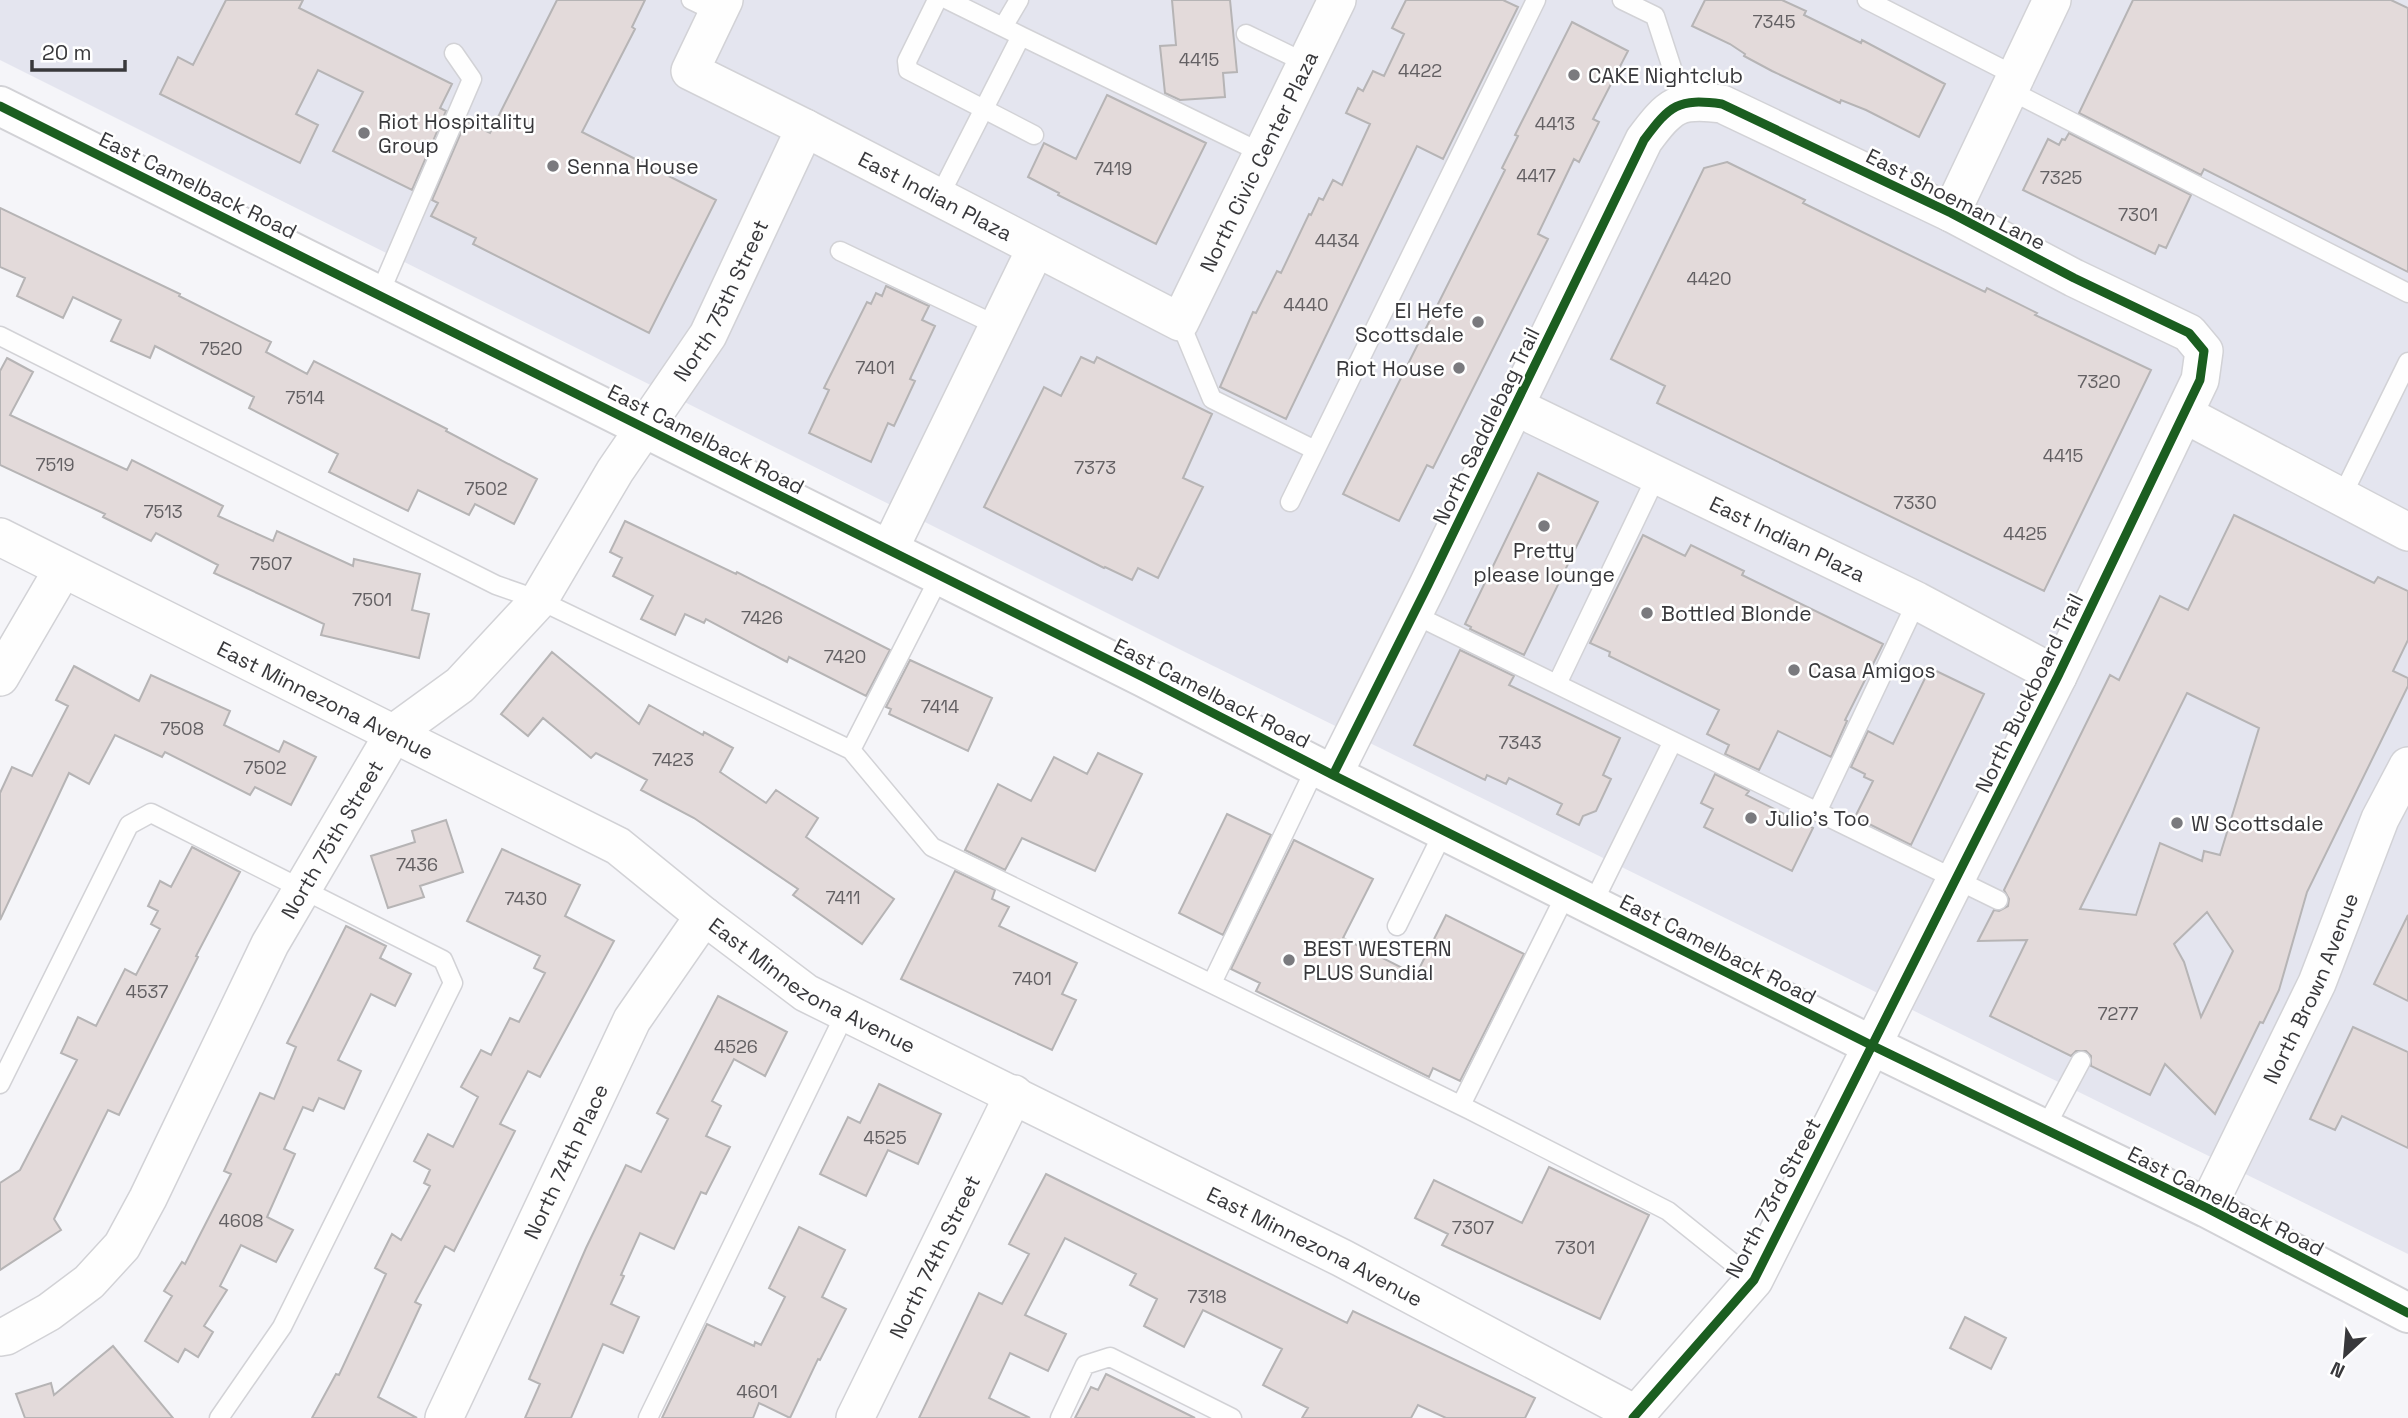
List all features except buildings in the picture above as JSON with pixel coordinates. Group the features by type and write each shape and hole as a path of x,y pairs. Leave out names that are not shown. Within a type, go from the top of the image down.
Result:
{"main road":[{"name":"East Camelback Road","path":"0,106 1143,677 1324,771 1871,1045 2207,1208 2408,1313"}],"street":[{"name":"North Civic Center Plaza","path":"1180,322 1337,0"},
{"path":"1951,214 2052,0"},
{"name":"East Indian Plaza","path":"711,4 690,71 1180,322"},
{"name":"East Shoeman Lane","path":"1683,102 1722,104 2189,333 2204,351"},
{"name":"North Saddlebag Trail","path":"1324,771 1413,614 1644,140 1662,116 1683,102"},
{"name":"North 75th Street","path":"0,1337 49,1312 89,1282 122,1246 148,1198 270,944 394,733 460,685 539,600 615,471 708,335 805,128"},
{"path":"889,550 1036,248"},
{"name":"North Buckboard Trail","path":"1871,1045 2058,676 2184,414 2200,380 2204,351"},
{"name":"East Indian Plaza","path":"1514,406 1917,601 2058,676"},
{"path":"2184,414 2408,532"},
{"name":"East Minnezona Avenue","path":"0,537 618,846 704,916 806,993 1342,1258 1635,1416"},
{"path":"0,677 63,569"},
{"name":"North Brown Avenue","path":"2207,1208 2317,983 2380,819 2408,766"},
{"name":"North 74th Place","path":"444,1418 632,1020 704,916"},
{"name":"North 73rd Street","path":"1635,1416 1754,1280 1871,1045"},
{"name":"North 74th Street","path":"855,1418 1014,1094"}],"lane":[{"path":"937,0 907,61 908,70 1034,135"},
{"path":"948,0 966,4 1003,27 1262,153"},
{"path":"1003,27 1018,0"},
{"path":"1290,502 1536,0"},
{"path":"1622,0 1655,16 1683,102"},
{"path":"1867,0 2013,83 2408,293"},
{"path":"1246,34 1306,64"},
{"path":"939,197 1021,36"},
{"path":"379,295 472,79 454,53"},
{"path":"840,251 998,327"},
{"path":"1180,322 1212,399 1315,450"},
{"path":"0,336 496,585 539,600 851,750 932,847 1461,1105 1668,1211 1754,1280"},
{"path":"2343,496 2408,362"},
{"path":"1557,684 1657,475"},
{"path":"851,750 940,576"},
{"path":"1818,810 1917,601"},
{"path":"1413,614 1998,900"},
{"path":"1461,1105 1673,741"},
{"path":"1212,983 1324,771"},
{"path":"0,1084 129,825 151,813 443,960 453,983 282,1327 219,1418"},
{"path":"1397,926 1444,831"},
{"path":"648,1418 846,1012"},
{"path":"2044,1130 2081,1061"},
{"path":"1060,1418 1085,1365 1110,1357 1232,1418"}],"shaded area":[{"path":"0,0 2408,0 2408,1254 1187,653 0,60"}],"cycle path":[{"path":"1333,775 1644,140 1661,119 1676,107 1695,102 1722,104 1951,213 2074,278 2189,333 2204,351 2200,380 2058,676 1754,1280 1633,1418"},
{"path":"0,106 1143,677 1871,1045 2207,1208 2408,1313"}],"place":[{"name":"CAKE Nightclub","path":"1574,75"},
{"name":"Riot Hospitality Group","path":"364,133"},
{"name":"Senna House","path":"553,166"},
{"name":"El Hefe Scottsdale","path":"1478,322"},
{"name":"Riot House","path":"1459,368"},
{"name":"Pretty please lounge","path":"1544,526"},
{"name":"Bottled Blonde","path":"1647,613"},
{"name":"Casa Amigos","path":"1794,670"},
{"name":"Julio's Too","path":"1751,818"},
{"name":"W Scottsdale","path":"2177,823"},
{"name":"BEST WESTERN PLUS Sundial","path":"1289,960"}]}
